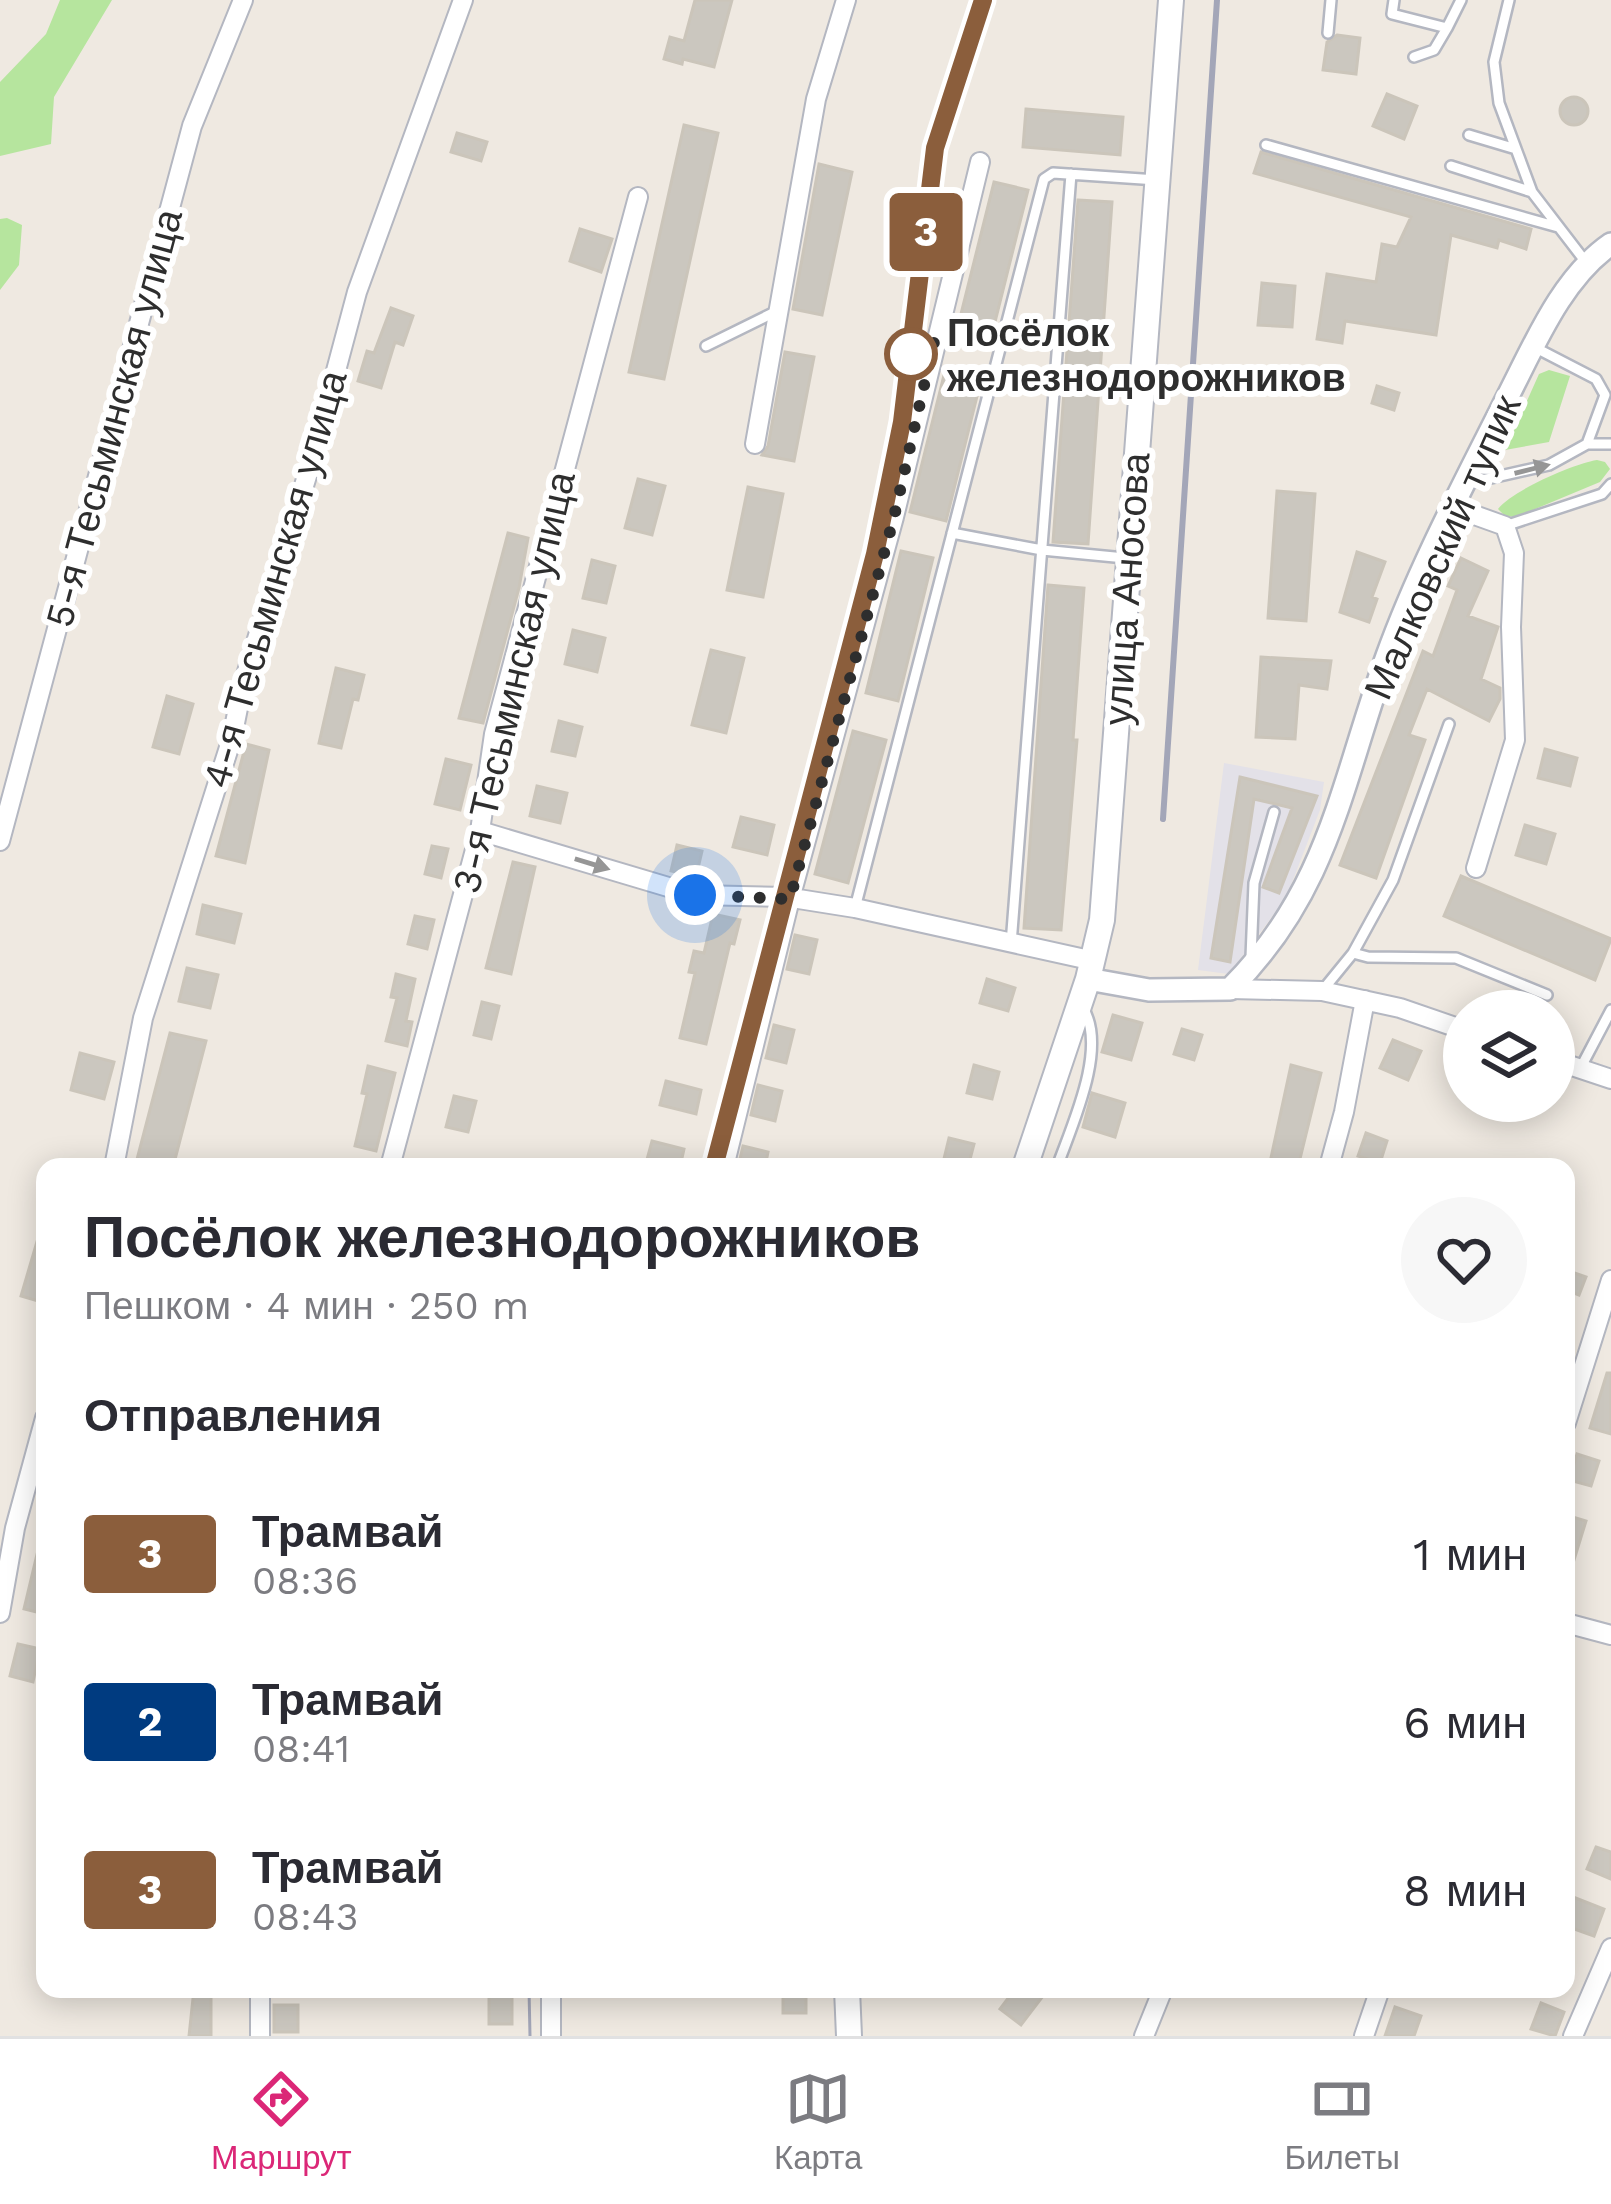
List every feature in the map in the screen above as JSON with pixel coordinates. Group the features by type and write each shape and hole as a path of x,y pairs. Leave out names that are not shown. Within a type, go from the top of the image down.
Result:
{"main road":[{"name":"улица Аносова","path":"1028,1158 1088,981 1102,920 1171,0"},
{"path":"847,1998 849,2036"}],"street":[{"name":"5-я Тесьминская улица","path":"0,841 193,126 243,0"},
{"name":"4-я Тесьминская улица","path":"116,1158 143,1018 232,738 242,688 314,453 357,292 464,0"},
{"path":"755,444 816,99 846,0"},
{"path":"726,1158 782,898 894,517 980,162"},
{"name":"3-я Тесьминская улица","path":"392,1158 480,831 494,734 638,196"},
{"name":"Малковский тупик","path":"1230,989 1251,969 1300,901 1323,855 1388,652 1463,484 1534,346 1585,262 1611,244"},
{"path":"1452,507 1505,526 1514,553 1515,740 1476,868"},
{"path":"480,831 695,895 782,898 855,908 1011,944 1088,981 1149,990 1322,991 1443,1024"},
{"path":"1332,1158 1365,1000"},
{"path":"1575,1067 1611,1079"},
{"path":"1575,1395 1611,1280"},
{"path":"0,1613 15,1528 36,1451"},
{"path":"1575,1625 1611,1635"},
{"path":"1573,2036 1611,1948"},
{"path":"260,1998 260,2036"},
{"path":"550,1998 551,2036"},
{"path":"1144,2036 1159,1998"},
{"path":"1364,2036 1377,1998"}],"lane":[{"path":"1328,33 1331,0"},
{"path":"1394,0 1392,14 1447,28"},
{"path":"1414,57 1434,50 1461,0"},
{"path":"1509,0 1494,62 1499,103 1532,192 1585,262"},
{"path":"1469,134 1516,149"},
{"path":"1266,145 1558,227"},
{"path":"1451,166 1532,192"},
{"path":"855,908 1044,179 1053,173 1157,180"},
{"path":"1011,944 1071,174"},
{"path":"706,346 779,310"},
{"path":"1534,346 1611,388"},
{"path":"1587,444 1605,395 1597,379"},
{"path":"1463,484 1549,466 1587,444 1611,444"},
{"path":"1505,526 1602,494 1611,484"},
{"path":"952,533 1042,550 1127,558"},
{"path":"1322,991 1353,953 1393,880 1449,724"},
{"path":"1251,969 1254,883 1274,812"},
{"path":"1353,953 1456,958 1537,990"},
{"path":"1060,1158 1092,1054 1088,981"},
{"path":"1580,1069 1611,1010"}],"shaded area":[{"path":"1224,763 1324,782 1320,810 1286,898 1229,974 1198,970"}],"green space":[{"path":"60,0 112,0 54,97 51,144 0,156 0,82 46,34"},
{"path":"0,219 22,225 19,265 0,290"},
{"path":"1549,370 1570,376 1549,442 1505,450 1539,374"},
{"path":"1597,460 1610,469 1600,482 1516,517 1498,509 1544,479"}],"building":[{"path":"695,0 732,0 714,67 664,59 670,37 684,41"},
{"path":"1337,35 1360,38 1356,74 1323,70 1327,42"},
{"path":"1387,94 1417,106 1404,139 1373,126"},
{"path":"1574,97 1584,101 1588,111 1584,121 1574,125 1564,121 1560,111 1564,101"},
{"path":"1026,109 1123,117 1120,155 1023,147"},
{"path":"684,125 718,133 664,379 629,372"},
{"path":"457,133 487,142 481,161 451,152"},
{"path":"1261,152 1531,229 1526,249 1499,240 1497,248 1451,235 1436,335 1345,321 1342,343 1317,339 1327,274 1376,282 1382,244 1397,247 1411,217 1254,173"},
{"path":"819,164 852,172 822,315 793,309"},
{"path":"994,182 1028,190 992,334 958,326"},
{"path":"1078,200 1112,202 1088,544 1053,542"},
{"path":"580,229 612,239 601,272 570,261"},
{"path":"1262,283 1295,286 1292,327 1258,325"},
{"path":"391,308 413,316 403,345 395,342 381,388 358,381 367,351 374,353"},
{"path":"785,352 814,357 794,461 762,455 768,446"},
{"path":"946,367 982,376 946,521 910,512"},
{"path":"1377,386 1399,393 1394,410 1372,403"},
{"path":"638,479 665,486 652,535 625,528"},
{"path":"748,487 783,494 763,597 727,590"},
{"path":"1277,491 1315,494 1306,621 1268,618"},
{"path":"508,533 528,538 483,723 459,718"},
{"path":"901,551 933,558 898,701 866,693"},
{"path":"1357,552 1385,562 1369,622 1340,612"},
{"path":"1461,558 1488,571 1468,616 1498,627 1481,679 1500,688 1500,699 1489,721 1427,689 1409,735 1425,740 1376,878 1340,865 1423,651 1433,656 1457,590 1448,586"},
{"path":"592,560 615,566 606,603 583,598"},
{"path":"1048,585 1084,588 1061,930 1024,928"},
{"path":"573,630 605,638 597,672 565,664"},
{"path":"711,650 744,658 726,733 692,725"},
{"path":"1261,657 1331,661 1327,689 1299,685 1295,739 1256,737"},
{"path":"336,668 364,675 341,748 319,743"},
{"path":"167,696 193,704 179,754 153,747"},
{"path":"559,721 582,727 575,756 552,751"},
{"path":"853,731 886,740 848,883 815,874"},
{"path":"246,744 269,750 245,863 216,856"},
{"path":"1545,749 1577,758 1570,786 1538,778"},
{"path":"446,759 471,765 460,810 435,804"},
{"path":"1240,777 1317,796 1279,893 1263,887 1292,808 1254,799 1230,962 1211,958"},
{"path":"537,786 567,793 560,823 530,816"},
{"path":"741,817 774,825 767,855 733,847"},
{"path":"1525,825 1555,834 1546,864 1516,855"},
{"path":"677,845 702,851 696,877 671,871"},
{"path":"432,846 448,849 441,878 425,874"},
{"path":"513,862 535,867 511,974 486,968"},
{"path":"1461,876 1611,939 1595,980 1444,916"},
{"path":"203,905 241,914 234,943 197,934"},
{"path":"713,914 740,920 706,1044 680,1038 695,973 689,972 694,951 704,953"},
{"path":"415,916 434,920 427,949 408,944"},
{"path":"795,935 817,940 809,974 787,969"},
{"path":"187,968 218,975 210,1008 179,1001"},
{"path":"396,974 415,979 406,1021 412,1022 407,1046 386,1041 397,998 391,997"},
{"path":"987,979 1015,988 1008,1011 980,1003"},
{"path":"482,1002 499,1006 491,1039 474,1035"},
{"path":"1113,1015 1142,1023 1131,1060 1102,1052"},
{"path":"774,1025 794,1030 786,1063 766,1058"},
{"path":"1182,1029 1202,1035 1194,1060 1174,1054"},
{"path":"170,1033 206,1041 175,1158 137,1158"},
{"path":"1393,1040 1421,1051 1408,1080 1380,1068"},
{"path":"80,1053 114,1062 104,1099 71,1090"},
{"path":"974,1065 999,1072 992,1099 967,1093"},
{"path":"1291,1065 1321,1073 1300,1158 1271,1158"},
{"path":"368,1066 395,1073 376,1151 355,1146"},
{"path":"666,1081 701,1090 696,1114 660,1105"},
{"path":"758,1085 782,1091 775,1121 751,1115"},
{"path":"1092,1093 1125,1103 1115,1137 1083,1127"},
{"path":"454,1096 476,1101 468,1132 446,1127"},
{"path":"1366,1133 1387,1141 1382,1158 1358,1156"},
{"path":"949,1138 974,1144 970,1158 944,1158"},
{"path":"652,1141 684,1149 682,1158 647,1158"},
{"path":"743,1146 768,1152 767,1158 740,1158"},
{"path":"36,1245 36,1300 21,1296"},
{"path":"1575,1273 1586,1277 1579,1295 1575,1293"},
{"path":"1607,1373 1611,1373 1611,1434 1590,1428"},
{"path":"1577,1454 1599,1461 1591,1486 1575,1482"},
{"path":"1575,1518 1586,1521 1575,1557"},
{"path":"36,1559 36,1612 24,1609"},
{"path":"18,1644 36,1648 33,1682 10,1676"},
{"path":"1596,1847 1611,1852 1611,1879 1587,1869"},
{"path":"1575,1898 1604,1909 1594,1936 1575,1929"},
{"path":"193,1998 211,1998 211,2036 189,2036"},
{"path":"489,1998 512,1998 512,2024 489,2024"},
{"path":"783,1998 806,1998 806,2013 783,2013"},
{"path":"1008,1998 1041,1998 1021,2025 1000,2009"},
{"path":"1541,2003 1564,2012 1555,2036 1531,2029"},
{"path":"274,2005 298,2005 298,2032 274,2032"},
{"path":"1395,2007 1421,2016 1414,2036 1385,2036"}],"tram line":[{"path":"716,1158 875,554 902,422 935,148 983,0"},
{"name":"3","path":"716,1158 875,554 902,422 935,148 983,0"},
{"path":"529,1998 530,2036"}],"railway":[{"path":"1163,819 1217,0"}],"place":[{"name":"Посёлок железнодорожников","path":"911,354"}],"route":[{"path":"695,895 790,899 894,517 934,342 911,354"}]}
